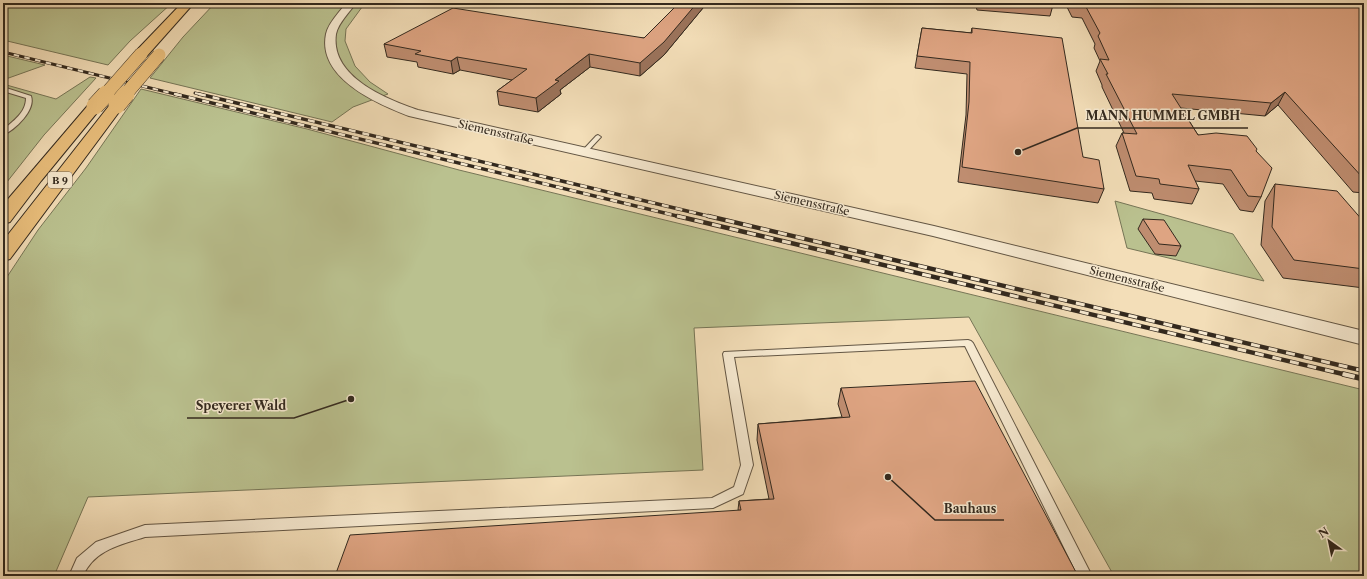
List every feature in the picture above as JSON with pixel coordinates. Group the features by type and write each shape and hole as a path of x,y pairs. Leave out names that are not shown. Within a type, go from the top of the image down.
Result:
{"highway":[{"name":"B 9","path":"3,218 35,177 95,106 188,3"},
{"name":"B 9","path":"3,254 117,105 169,43"}],"street":[{"name":"Siemensstraße","path":"351,3 331,33 331,49 334,59 342,70 366,92 391,105 414,113 934,231 1364,338"}],"lane":[{"path":"3,89 29,97 30,102 27,111 3,133"},
{"path":"584,152 598,138"},
{"path":"76,576 82,562 101,546 145,531 713,503 739,490 748,465 728,354 968,343 1085,576"}],"green space":[{"path":"3,3 172,3 130,41 108,65 3,40"},
{"path":"215,3 365,3 346,29 345,41 355,66 370,82 388,94 353,107 332,122 150,78 183,37"},
{"path":"3,55 45,65 3,80"},
{"path":"90,77 96,78 44,135 3,187 3,84 56,99"},
{"path":"141,89 307,129 459,170 1364,390 1364,576 1114,576 969,317 694,328 703,470 88,497 54,576 3,576 3,283 38,230 86,168"},
{"path":"1115,201 1233,234 1264,281 1127,248"}],"building":[{"path":"679,3 697,3 664,42 640,63 589,54 555,80 559,81 536,98 497,91 527,69 457,57 451,61 415,54 421,51 384,44 453,8 644,38"},
{"path":"1019,3 1053,3 1053,5"},
{"path":"1074,3 1355,3 1364,9 1364,178 1285,92 1271,103 1172,94 1198,135 1216,133 1247,136 1257,149 1256,151 1272,168 1261,197 1248,196 1231,170 1188,165 1199,189 1160,184 1159,179 1136,176 1122,133 1137,134 1106,74 1108,74 1100,59 1109,60 1098,36 1100,33 1086,7 1075,6"},
{"path":"922,28 972,33 972,28 1062,38 1083,157 1099,160 1104,189 962,167 969,102 970,62 917,56"},
{"path":"1275,184 1337,191 1364,222 1364,269 1294,260 1272,227"},
{"path":"1143,219 1164,220 1181,246 1159,244"},
{"path":"975,381 1078,576 335,576 350,535 741,510 739,501 774,499 758,424 850,417 841,388"}],"railway":[{"path":"3,52 179,95"},
{"path":"195,93 199,94"},
{"path":"175,94 681,217"},
{"path":"199,94 712,217"},
{"path":"199,94 203,95"},
{"path":"677,216 1347,375"},
{"path":"708,216 1364,371"},
{"path":"1343,374 1364,379"}],"place":[{"name":"MANN HUMMEL GMBH","path":"1018,152"},
{"name":"Speyerer Wald","path":"351,399"},
{"name":"Bauhaus","path":"888,477"}]}
